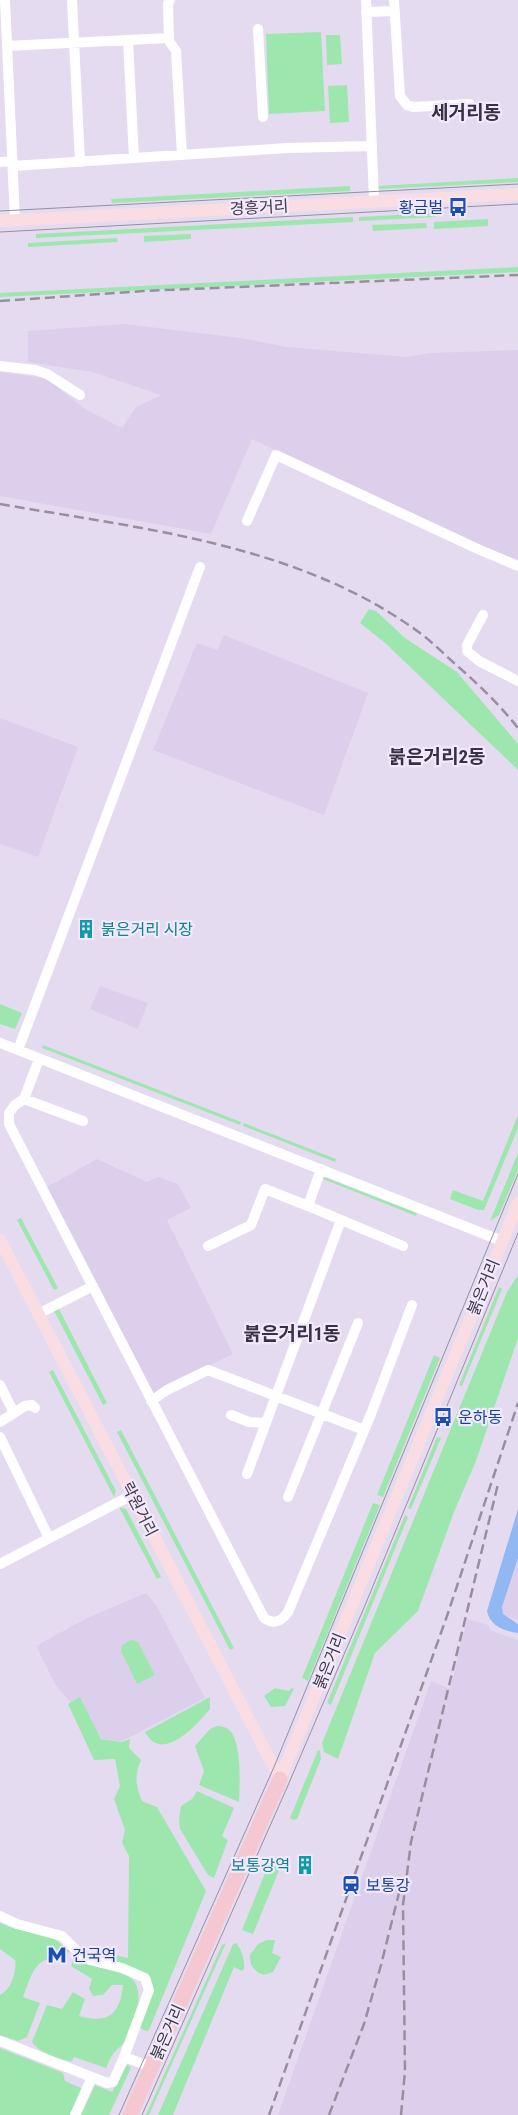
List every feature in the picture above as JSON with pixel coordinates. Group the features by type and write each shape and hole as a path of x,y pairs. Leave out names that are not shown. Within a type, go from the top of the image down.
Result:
{"highway":[{"name":"붉은거리","path":"130,2115 280,1779"}],"main road":[{"name":"경흥거리","path":"0,221 518,194"},
{"name":"붉은거리","path":"280,1779 518,1203"},
{"name":"락원거리","path":"0,1240 280,1779"}],"street":[{"path":"5,0 7,46 4,61 13,164 15,220"},
{"path":"72,0 80,162"},
{"path":"170,0 168,4 169,41 176,51 182,155"},
{"path":"366,0 374,202"},
{"path":"366,12 394,5 398,84 400,96 406,105 413,108 470,104"},
{"path":"258,29 263,117"},
{"path":"7,46 169,38"},
{"path":"128,40 134,158"},
{"path":"0,162 13,164 80,162 287,148 372,146"},
{"path":"0,366 35,370 47,374 80,395"},
{"path":"247,521 276,456 518,566"},
{"path":"18,1050 200,567"},
{"path":"483,615 467,645 467,651 479,661 518,681"},
{"path":"0,1043 502,1241"},
{"path":"39,1059 24,1099 9,1112 9,1124 264,1618 270,1622 283,1620 288,1612 364,1430 412,1305"},
{"path":"24,1099 83,1121"},
{"path":"308,1206 321,1169"},
{"path":"208,1246 251,1225 265,1189 403,1246"},
{"path":"247,1474 341,1220"},
{"path":"38,1314 93,1286"},
{"path":"288,1496 358,1322"},
{"path":"151,1401 167,1390 208,1370 364,1430"},
{"path":"0,1385 14,1413"},
{"path":"0,1422 24,1406 32,1405 35,1408"},
{"path":"231,1415 249,1422 266,1424"},
{"path":"0,1437 49,1538"},
{"path":"0,1564 132,1495"},
{"path":"0,1916 17,1924 62,1936 82,1956 90,1960 122,1968 145,1978 149,1990 113,2082 107,2083 0,2041"},
{"path":"124,2057 152,2067"},
{"path":"75,2115 92,2077"}],"shaded area":[{"path":"124,324 241,338 287,347 407,357 429,353 518,350 518,561 422,520 252,439 211,534 0,496 0,372 46,378 85,409 122,428 136,407 161,395 92,372 28,362 28,331"},
{"path":"224,635 368,693 324,815 153,750 197,643 217,650"},
{"path":"0,718 78,747 38,857 0,844"},
{"path":"100,986 148,1003 138,1029 90,1009"},
{"path":"97,1159 147,1182 158,1177 178,1184 191,1208 167,1220 233,1354 151,1395 45,1188"},
{"path":"518,1549 518,1620 499,1614"},
{"path":"146,1593 156,1605 205,1698 122,1741 102,1739 55,1684 36,1646 87,1618"},
{"path":"467,1619 488,1625 490,1630 518,1640 518,2115 278,2115 431,1681 450,1689"}],"green space":[{"path":"321,32 325,111 269,114 266,34"},
{"path":"326,35 340,35 342,64 327,65"},
{"path":"347,85 349,122 330,123 328,86"},
{"path":"518,178 518,182 378,189 376,186"},
{"path":"350,186 350,191 112,203 111,199"},
{"path":"436,213 436,217 359,221 359,217"},
{"path":"353,217 353,222 36,238 36,234"},
{"path":"488,219 488,226 434,229 434,222"},
{"path":"426,223 427,228 373,231 372,225"},
{"path":"191,234 191,239 144,242 144,236"},
{"path":"117,238 118,242 28,247 28,243"},
{"path":"518,267 518,272 0,297 0,293"},
{"path":"369,609 376,611 405,638 457,672 518,744 518,770 385,643 360,623"},
{"path":"0,1004 22,1013 15,1029 0,1024"},
{"path":"43,1045 241,1122 240,1125 42,1048"},
{"path":"518,1115 518,1128 484,1210 478,1210 450,1199 453,1190 483,1201"},
{"path":"244,1123 336,1159 335,1162 243,1126"},
{"path":"518,1153 518,1170 499,1215 490,1221"},
{"path":"324,1177 417,1213 416,1216 323,1179"},
{"path":"21,1218 58,1288 54,1290 17,1220"},
{"path":"518,1275 518,1338 476,1461 454,1512 418,1611 375,1653 338,1759 324,1752 322,1743 507,1292"},
{"path":"499,1287 502,1289 462,1386 459,1385"},
{"path":"58,1307 107,1403 103,1405 53,1309"},
{"path":"434,1355 440,1358 383,1497 377,1495"},
{"path":"53,1370 116,1491 114,1497 49,1372"},
{"path":"121,1430 234,1648 230,1650 117,1432"},
{"path":"437,1437 441,1438 411,1509 408,1508"},
{"path":"373,1503 380,1505 308,1681 302,1678"},
{"path":"119,1507 126,1509 161,1577 157,1579"},
{"path":"405,1515 408,1517 331,1705 327,1703"},
{"path":"131,1640 138,1642 155,1675 137,1684 121,1651 122,1645"},
{"path":"275,1688 289,1691 291,1688 294,1689 285,1706 271,1707 264,1696"},
{"path":"80,1697 101,1739 122,1742 130,1739 129,1748 141,1760 137,1771 137,1781 142,1801 157,1807 206,1891 149,2030 146,2031 140,2028 150,1978 136,1969 104,1958 105,1953 128,1958 129,1856 122,1843 125,1830 114,1799 120,1786 115,1759 94,1760 68,1704"},
{"path":"210,1697 210,1709 192,1729 176,1740 168,1744 159,1744 152,1741 145,1732"},
{"path":"217,1726 228,1729 236,1741 240,1786 239,1802 199,1785 204,1771 195,1746 210,1729"},
{"path":"318,1750 320,1751 321,1759 297,1819 293,1820 290,1818"},
{"path":"197,1791 234,1808 222,1836 228,1840 214,1878 208,1875 180,1829 181,1806 192,1799"},
{"path":"269,1863 280,1868 253,1934 242,1930"},
{"path":"0,1923 34,1933 48,1934 70,1951 61,1956 45,1960 34,1971 23,1997 40,2003 27,2037 18,2041 0,2035 0,1995 10,1985 14,1975 15,1960 0,1949"},
{"path":"267,1940 275,1940 272,1953 281,1957 273,1972 264,1975 253,1968 250,1962 250,1955 258,1944"},
{"path":"226,1943 149,2115 146,2115 222,1945"},
{"path":"236,1943 243,1955 244,1969 242,1971 234,1967 173,2115 158,2115 233,1944"},
{"path":"75,1957 94,1966 126,1975 137,1986 137,2012 131,2030 112,2056 106,2068 74,2057 72,2061 67,2061 44,2052 32,2042 47,2005 62,2009 73,1992 85,1999 79,2016 98,2019 105,2018 111,2015 119,2004 123,1985 112,1985 103,1995 93,1996 89,1989 92,1979 71,1966"},
{"path":"0,2048 63,2073 65,2081 81,2088 82,2091 72,2115 0,2115"},
{"path":"127,2065 131,2067 130,2070 109,2115 81,2115 95,2085 112,2092"}],"water":[{"path":"518,1509 518,1558 502,1607 503,1614 518,1624 518,1633 498,1627 491,1620 487,1611"}],"tram line":[{"path":"0,211 518,184"},
{"path":"0,232 518,204"},
{"path":"119,2115 274,1767 518,1174"},
{"path":"142,2115 289,1783 366,1603 518,1233"}],"railway":[{"path":"0,301 144,291 518,275"},
{"path":"0,504 164,532 218,544 272,560 323,579 373,603 420,633 479,686 518,728"},
{"path":"269,2115 447,1616 518,1403"},
{"path":"401,2115 405,2071 403,1905 411,1842 498,1484"},
{"path":"329,2115 364,2024 399,1893"}],"place":[{"name":"황금벌","path":"458,207"},
{"name":"붉은거리 시장","path":"86,929"},
{"name":"운하동","path":"443,1417"},
{"name":"보통강역","path":"305,1865"},
{"name":"보통강","path":"351,1885"},
{"name":"건국역","path":"57,1955"}],"district":[{"name":"세거리동","path":"466,112"},
{"name":"붉은거리2동","path":"437,756"},
{"name":"붉은거리1동","path":"292,1333"}]}
